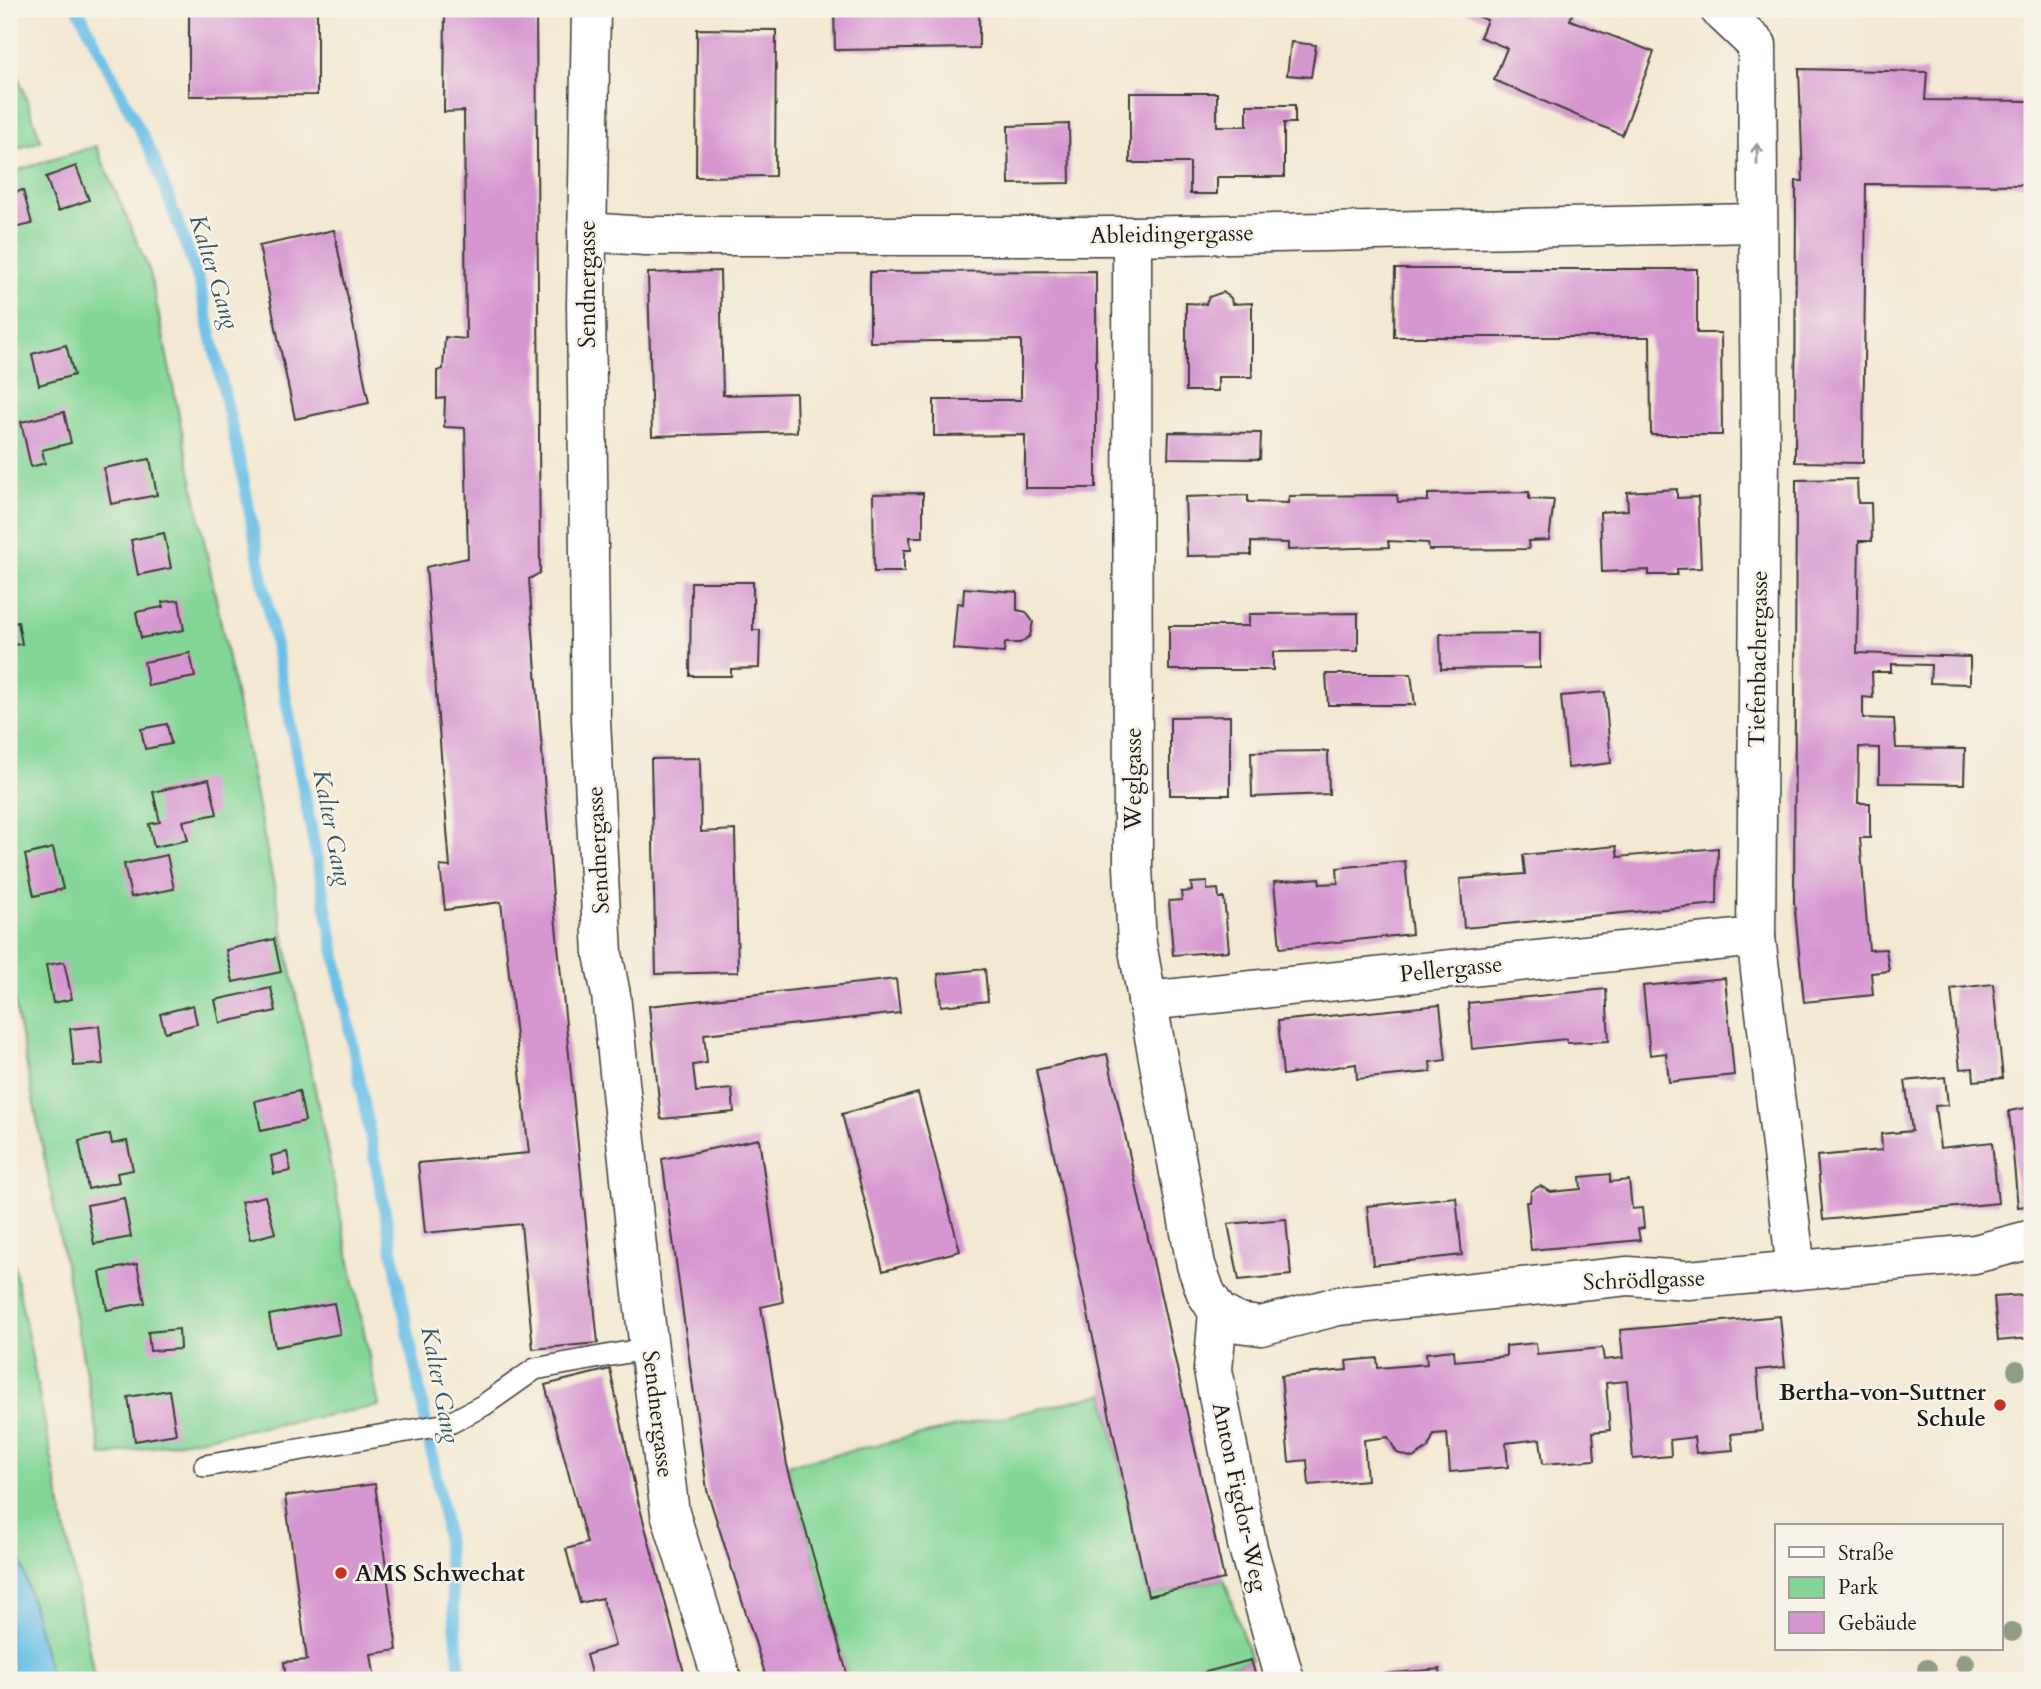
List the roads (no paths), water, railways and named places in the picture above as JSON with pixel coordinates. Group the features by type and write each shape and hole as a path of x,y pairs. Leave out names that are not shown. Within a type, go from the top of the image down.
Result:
{"street":[{"name":"Sendnergasse","path":"591,9 587,232 591,720 603,954 611,995 670,1513 722,1680"},
{"name":"Tiefenbachergasse","path":"1719,9 1757,45 1760,467 1756,937 1796,1270"},
{"name":"Ableidingergasse","path":"587,232 645,236 1132,236 1757,223"},
{"name":"Weglgasse","path":"1132,236 1133,867 1137,944 1196,1265 1206,1293 1219,1312"},
{"name":"Pellergasse","path":"1147,1001 1756,937"},
{"name":"Schrödlgasse","path":"1219,1312 1238,1323 1261,1326 1338,1306 1628,1276 1688,1280 1975,1254 2032,1239"},
{"name":"Anton Figdor-Weg","path":"1219,1312 1213,1370 1247,1544 1284,1680"}],"lane":[{"path":"205,1466 448,1424 484,1405 535,1369 650,1348"}],"water":[{"path":"9,1514 46,1658 51,1680 9,1680"}],"waterway":[{"name":"Kalter Gang","path":"78,9 153,156 199,281 242,472 444,1517 461,1680"}],"place":[{"name":"Bertha-von-Suttner Schule","path":"2000,1405"},
{"name":"AMS Schwechat","path":"341,1573"}]}
